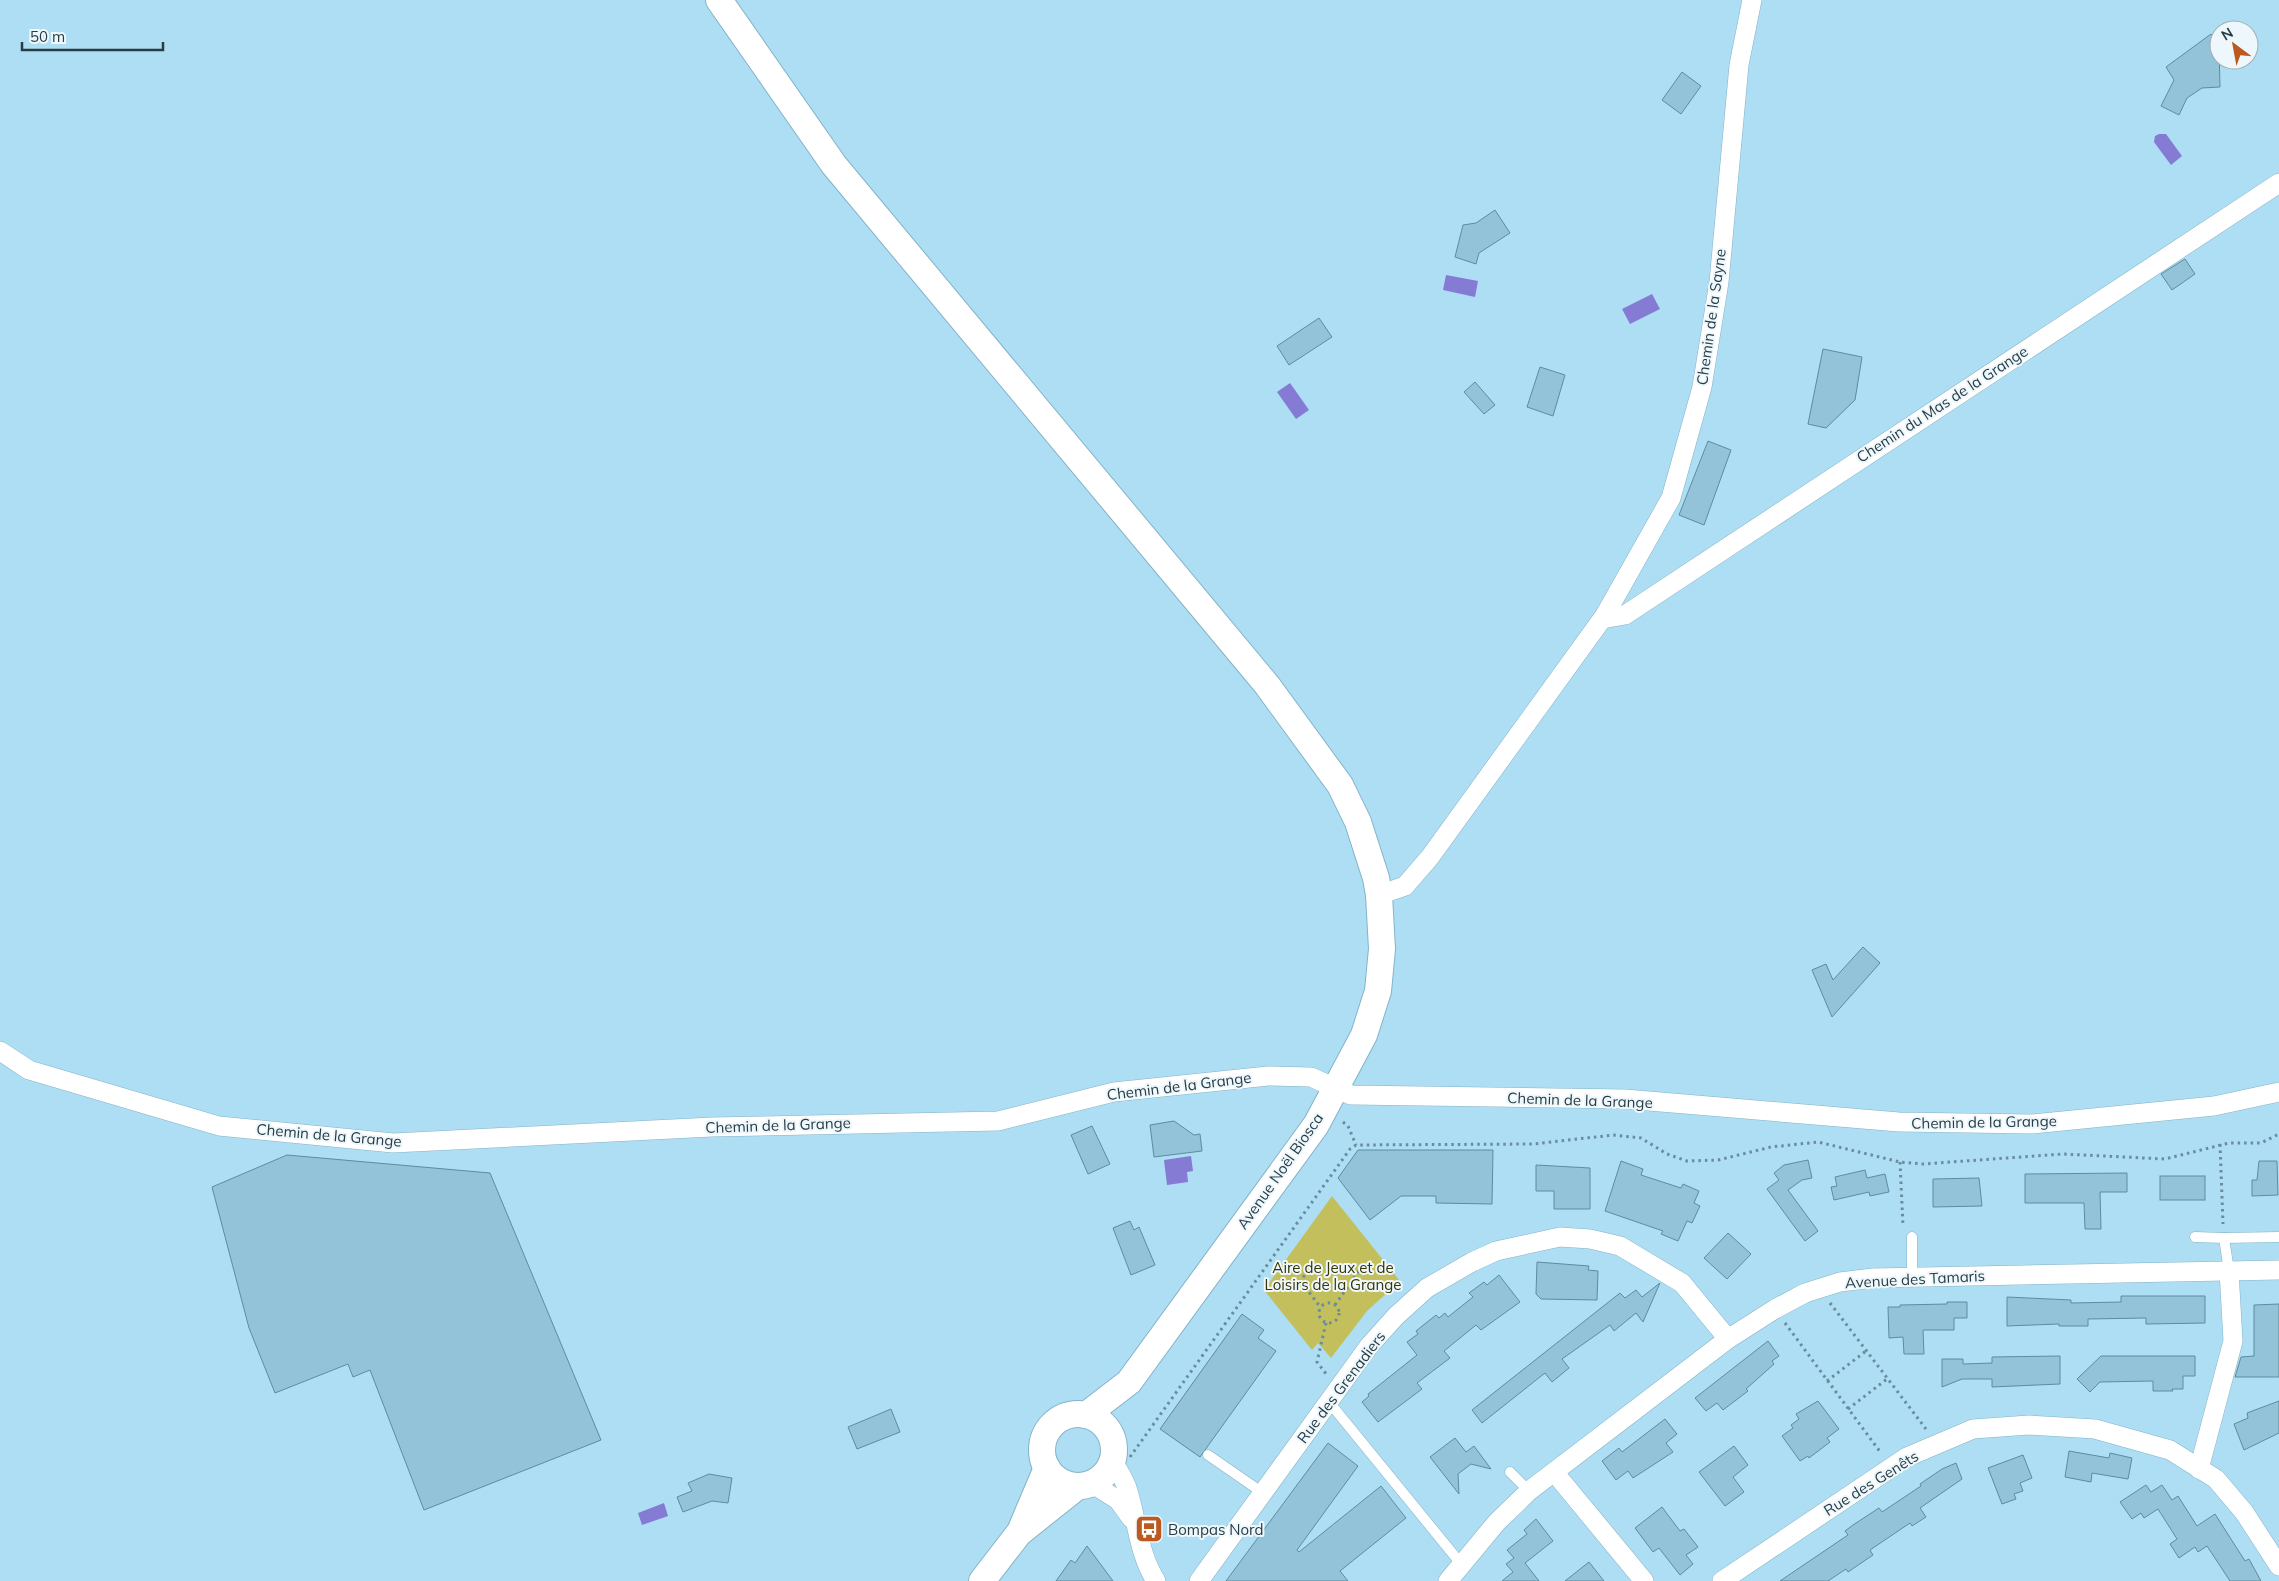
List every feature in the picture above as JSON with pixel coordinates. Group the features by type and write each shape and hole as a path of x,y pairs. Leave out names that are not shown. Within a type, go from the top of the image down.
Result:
{"main road":[{"name":"Avenue Noël Biosca","path":"719,0 834,165 1268,685 1340,784 1358,822 1379,895 1382,949 1378,991 1343,1091 1316,1125 1129,1382"},
{"path":"1086,1414 1129,1382"},
{"path":"1019,1533 1084,1484 1108,1470 1129,1382"},
{"path":"1084,1484 1066,1484 1055,1477 1047,1468 1043,1457 1042,1445 1049,1429 1062,1417 1086,1414 1101,1422 1112,1450"},
{"path":"982,1581 1019,1533 1047,1468"}],"street":[{"name":"Chemin de la Sayne","path":"1379,895 1405,886 1430,856 1605,615 1671,498 1702,387 1718,282 1739,65 1752,0"},
{"name":"Chemin du Mas de la Grange","path":"1605,615 1608,618 1625,615 2279,183"},
{"name":"Chemin de la Grange","path":"0,1051 29,1070 219,1126 393,1143 722,1127 998,1120 1114,1092 1268,1076 1311,1077 1343,1091 1625,1099 1898,1122 2032,1124 2214,1106 2279,1092"},
{"name":"Rue des Grenadiers","path":"1199,1581 1374,1340 1396,1316 1427,1288 1472,1262 1496,1251 1560,1236 1590,1239 1620,1246 1682,1283 1728,1339"},
{"name":"Avenue des Tamaris","path":"1448,1581 1497,1522 1529,1490 1728,1339 1775,1309 1818,1289 1840,1282 1912,1277 2279,1270"},
{"path":"2199,1468 2233,1341 2229,1271"},
{"name":"Rue des Genêts","path":"1722,1581 1907,1457 1973,1429 2029,1425 2095,1429 2170,1450 2216,1479 2244,1512 2279,1566"},
{"path":"1112,1450 1128,1490 1134,1521 1151,1573 1156,1581"},
{"path":"1554,1472 1644,1581"},
{"path":"1084,1484 1118,1500 1134,1521"}],"lane":[{"path":"1912,1237 1912,1277"},
{"path":"2196,1237 2279,1237"},
{"path":"2224,1238 2229,1271"},
{"path":"1333,1396 1462,1565"},
{"path":"1208,1455 1263,1493"},
{"path":"1510,1472 1529,1490"}],"path":[{"path":"1343,1091 1339,1118 1348,1126 1356,1145"},
{"path":"1128,1490 1134,1484 1126,1464 1350,1149 1356,1145 1533,1144 1614,1135 1641,1138 1667,1154 1687,1161 1718,1160 1771,1147 1818,1142 1900,1162 1923,1164 2063,1154 2164,1159 2220,1144 2261,1143 2279,1134"},
{"path":"2220,1144 2224,1238"},
{"path":"1900,1162 1904,1232 1907,1236 1912,1237"},
{"path":"1335,1305 1361,1268"},
{"path":"1304,1275 1303,1284 1321,1308"},
{"path":"1818,1289 1937,1444"},
{"path":"1325,1304 1335,1305 1338,1309 1337,1319 1333,1323 1326,1323 1320,1318 1321,1308 1325,1304"},
{"path":"1775,1309 1891,1468"},
{"path":"1326,1323 1317,1362 1333,1396"},
{"path":"1827,1381 1866,1351"},
{"path":"1848,1409 1887,1379"}],"green space":[{"name":"Aire de Jeux et de Loisirs de la Grange","path":"1332,1196 1400,1281 1367,1311 1331,1358 1318,1343 1312,1350 1264,1290"}],"shaded area":[{"path":"2166,134 2182,156 2171,165 2154,142 2155,136"},
{"path":"1446,275 1478,281 1475,297 1443,290"},
{"path":"1652,294 1660,309 1630,324 1622,309"},
{"path":"1290,383 1309,410 1296,419 1277,392"},
{"path":"1191,1156 1193,1171 1187,1172 1188,1182 1167,1185 1164,1160"},
{"path":"664,1503 668,1516 642,1525 638,1513"}],"building":[{"path":"2209,35 2209,70 2220,70 2220,87 2202,88 2187,98 2179,115 2161,106 2174,80 2166,67"},
{"path":"1682,72 1701,86 1681,114 1662,100"},
{"path":"1495,210 1510,233 1479,253 1476,264 1455,257 1463,225 1476,223"},
{"path":"2185,259 2195,274 2172,290 2161,274"},
{"path":"1319,318 1332,337 1289,365 1277,346"},
{"path":"1823,349 1862,357 1855,400 1826,428 1808,424"},
{"path":"1540,367 1565,375 1553,416 1527,407"},
{"path":"1475,382 1495,405 1484,414 1464,392"},
{"path":"1708,441 1731,450 1704,525 1679,515"},
{"path":"1863,947 1880,963 1832,1017 1812,970 1826,964 1833,980"},
{"path":"1174,1121 1194,1135 1200,1134 1202,1151 1154,1157 1150,1125"},
{"path":"1092,1126 1110,1164 1088,1174 1071,1135"},
{"path":"1358,1150 1493,1150 1492,1204 1436,1203 1436,1196 1401,1196 1370,1220 1338,1178"},
{"path":"287,1155 490,1173 601,1440 424,1510 370,1370 353,1377 348,1364 275,1393 249,1328 212,1187"},
{"path":"1808,1160 1812,1178 1802,1180 1788,1190 1818,1231 1805,1241 1767,1189 1779,1180 1774,1173 1784,1165"},
{"path":"1621,1161 1643,1169 1641,1175 1681,1188 1683,1184 1699,1191 1694,1203 1700,1206 1692,1223 1687,1221 1678,1241 1661,1234 1663,1231 1605,1211"},
{"path":"2259,1161 2277,1161 2278,1195 2252,1196 2252,1180 2257,1180"},
{"path":"1536,1165 1590,1168 1590,1209 1554,1209 1554,1191 1536,1191"},
{"path":"1865,1170 1867,1178 1885,1174 1889,1192 1870,1196 1869,1192 1834,1200 1831,1187 1837,1186 1835,1177"},
{"path":"2127,1173 2127,1192 2100,1192 2101,1229 2085,1229 2084,1203 2025,1203 2025,1174"},
{"path":"2160,1176 2205,1176 2205,1200 2160,1200"},
{"path":"1979,1178 1982,1206 1933,1207 1933,1179"},
{"path":"1130,1221 1134,1230 1139,1227 1155,1265 1131,1275 1113,1228"},
{"path":"1728,1233 1751,1254 1727,1279 1704,1258"},
{"path":"1537,1262 1589,1266 1588,1270 1598,1271 1597,1300 1541,1299 1536,1294"},
{"path":"1499,1275 1520,1302 1481,1330 1476,1325 1444,1351 1450,1358 1417,1383 1422,1389 1378,1422 1362,1402 1369,1396 1368,1394 1417,1355 1407,1342 1418,1334 1416,1331 1436,1315 1439,1318 1445,1313 1448,1317 1473,1297 1469,1293 1484,1282 1487,1285"},
{"path":"1660,1283 1643,1322 1636,1313 1614,1331 1610,1325 1562,1359 1569,1368 1552,1382 1545,1373 1482,1423 1472,1410 1620,1293 1625,1298 1636,1290 1642,1297"},
{"path":"2121,1296 2205,1296 2205,1323 2146,1324 2146,1318 2088,1319 2088,1326 2059,1326 2059,1324 2007,1326 2007,1297 2071,1300 2071,1303 2121,1302"},
{"path":"1947,1302 1967,1302 1967,1318 1954,1318 1954,1330 1923,1330 1924,1354 1904,1354 1903,1337 1889,1338 1888,1307 1947,1304"},
{"path":"2279,1304 2279,1377 2235,1377 2241,1357 2254,1356 2254,1305"},
{"path":"1242,1314 1264,1330 1258,1338 1276,1351 1200,1457 1160,1429"},
{"path":"1768,1341 1779,1356 1772,1361 1774,1364 1746,1389 1748,1391 1723,1410 1717,1403 1706,1411 1695,1398"},
{"path":"2060,1356 2060,1384 1992,1387 1992,1379 1962,1379 1942,1387 1942,1359 1963,1359 1963,1364 1992,1363 1992,1357"},
{"path":"2101,1356 2195,1356 2195,1376 2183,1376 2183,1389 2172,1389 2173,1391 2153,1391 2153,1381 2100,1382 2090,1392 2077,1379"},
{"path":"1818,1401 1839,1429 1827,1438 1830,1442 1809,1458 1808,1456 1800,1461 1782,1436 1793,1428 1791,1425 1799,1419 1796,1414"},
{"path":"2279,1401 2279,1433 2244,1450 2234,1424 2248,1418 2247,1413"},
{"path":"891,1409 900,1432 857,1449 848,1427"},
{"path":"1665,1419 1677,1434 1666,1443 1673,1452 1633,1478 1628,1471 1616,1480 1602,1461 1619,1448 1622,1452"},
{"path":"1455,1438 1466,1452 1474,1446 1491,1469 1471,1464 1458,1474 1459,1494 1430,1457"},
{"path":"1328,1443 1358,1466 1297,1550 1299,1552 1381,1486 1406,1518 1340,1571 1348,1581 1226,1581"},
{"path":"1734,1446 1748,1465 1733,1477 1744,1492 1725,1506 1699,1472"},
{"path":"2069,1451 2109,1458 2110,1453 2132,1458 2128,1479 2092,1473 2091,1482 2065,1477"},
{"path":"2023,1455 2032,1478 2020,1483 2023,1491 2014,1494 2016,1499 2002,1504 1988,1468"},
{"path":"1956,1463 1962,1479 1920,1508 1926,1517 1912,1526 1910,1523 1870,1550 1873,1555 1848,1572 1846,1569 1828,1581 1780,1581 1848,1535 1845,1531 1853,1525 1879,1508 1882,1512 1921,1486 1920,1484 1942,1469"},
{"path":"709,1474 732,1478 728,1503 712,1501 683,1512 677,1497 692,1491 688,1483"},
{"path":"2146,1485 2151,1492 2162,1485 2172,1500 2178,1496 2197,1526 2215,1514 2245,1561 2249,1559 2261,1581 2230,1581 2207,1546 2198,1552 2195,1547 2179,1558 2170,1544 2177,1539 2158,1509 2144,1518 2141,1513 2132,1519 2120,1502"},
{"path":"1662,1507 1680,1531 1684,1529 1698,1547 1686,1555 1693,1564 1680,1575 1659,1548 1653,1552 1635,1528"},
{"path":"1536,1519 1553,1541 1525,1563 1539,1581 1502,1581 1513,1572 1506,1564 1514,1558 1507,1550 1527,1534 1524,1530"},
{"path":"1087,1546 1113,1581 1056,1581 1071,1560 1075,1563"},
{"path":"1589,1562 1604,1581 1565,1581"}],"place":[{"name":"Bompas Nord","path":"1149,1529"}]}
